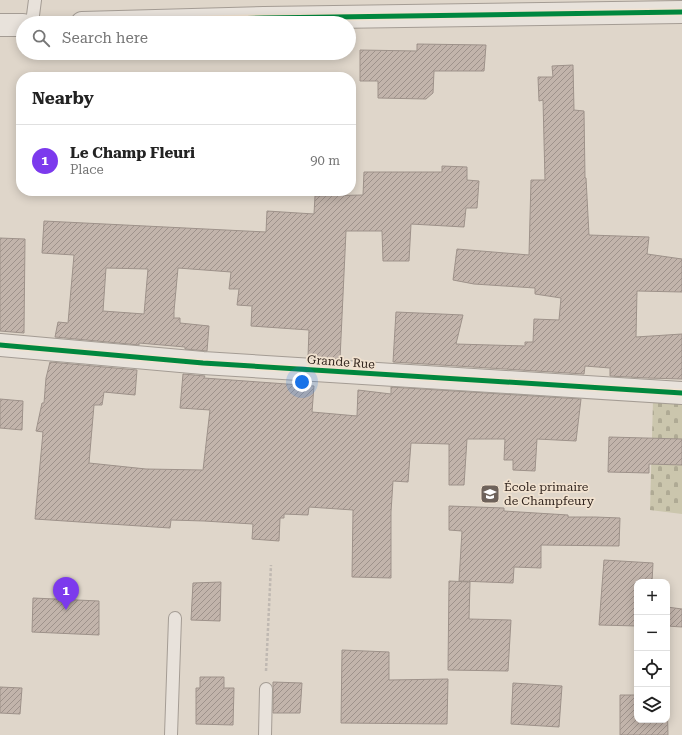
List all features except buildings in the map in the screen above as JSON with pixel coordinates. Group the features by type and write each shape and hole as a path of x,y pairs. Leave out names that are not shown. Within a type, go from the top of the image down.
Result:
{"street":[{"path":"319,16 567,7 682,12"},
{"path":"0,25 16,25"},
{"name":"Grande Rue","path":"0,345 203,363 682,393"}],"lane":[{"path":"33,16 35,0"},
{"path":"172,735 175,618"},
{"path":"265,735 266,689"}],"path":[{"path":"266,689 271,565"}],"green space":[{"path":"653,400 682,400 682,514 650,510"}],"cycle path":[{"path":"356,17 682,12"},
{"path":"0,345 203,363 682,393"}],"place":[{"name":"École primaire de Champfeury","path":"490,494"},
{"name":"Le Champ Fleuri","path":"66,610"}]}
